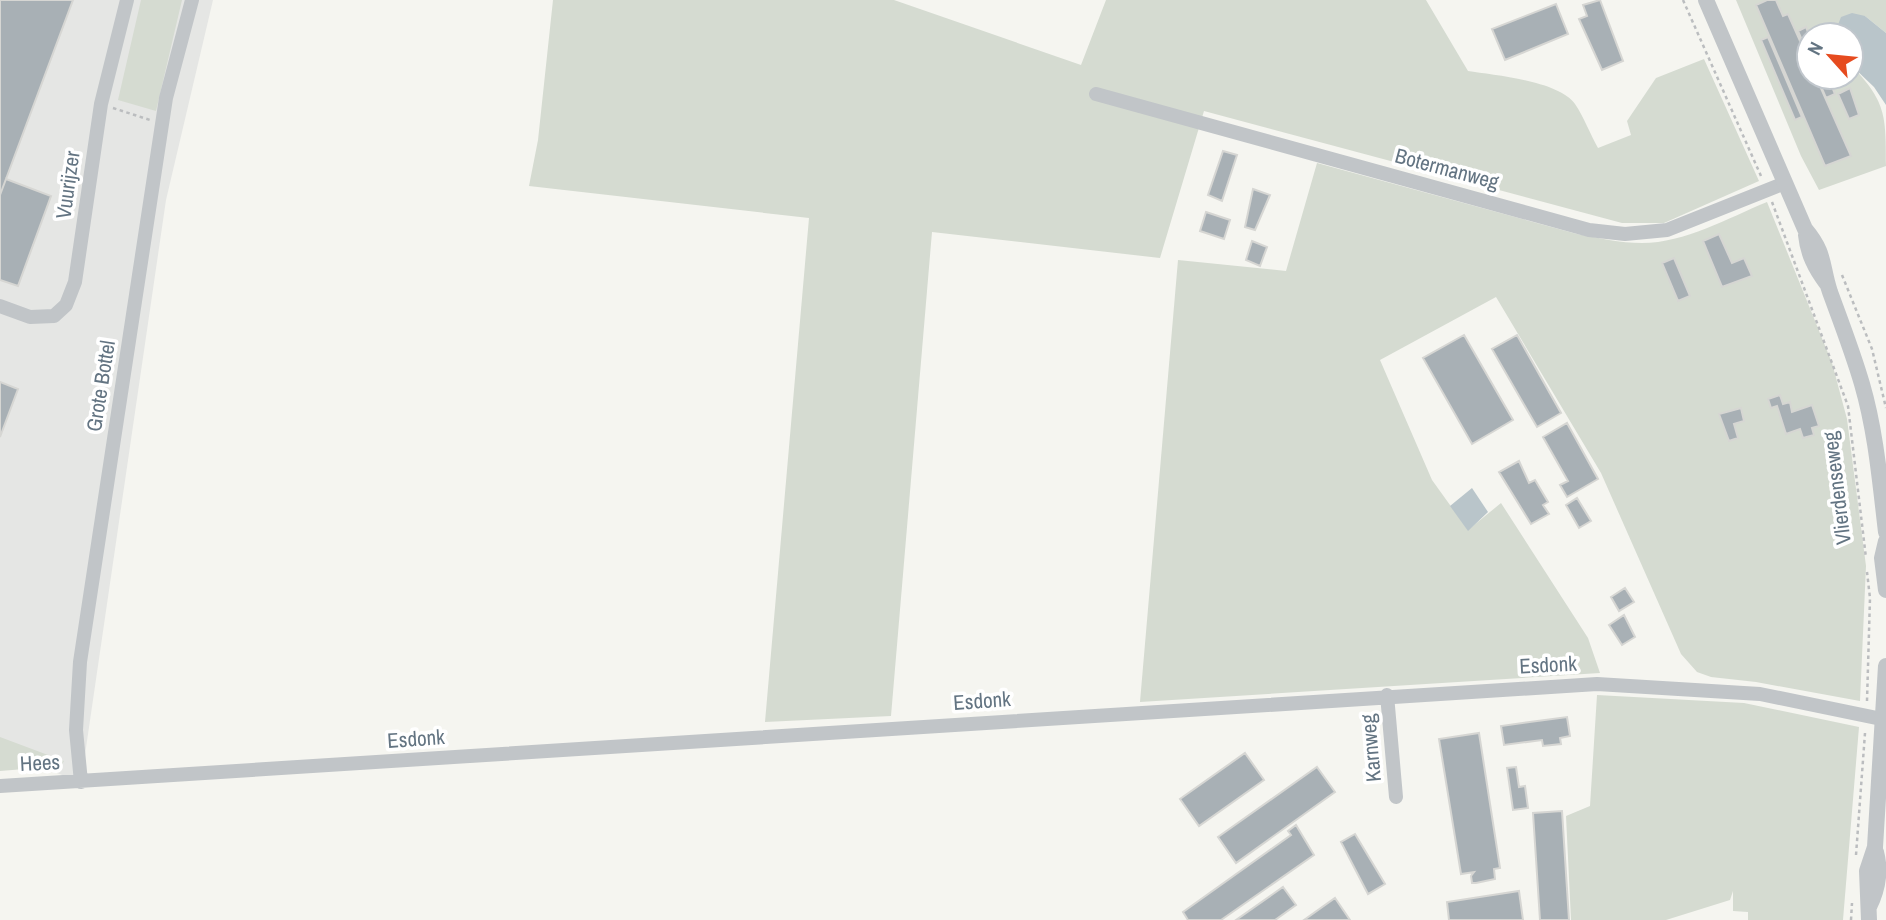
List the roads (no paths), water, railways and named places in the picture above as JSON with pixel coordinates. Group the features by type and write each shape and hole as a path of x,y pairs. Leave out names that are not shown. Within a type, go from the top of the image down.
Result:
{"street":[{"name":"Vuurijzer","path":"0,306 30,317 54,316 66,305 75,282 101,104 127,0"},
{"name":"Grote Bottel","path":"81,782 76,730 80,662 166,98 192,0"},
{"name":"Vlierdenseweg","path":"1706,0 1805,229 1807,249 1816,269 1828,285 1865,397 1874,434 1886,532"},
{"name":"Botermanweg","path":"1096,94 1589,230 1625,234 1667,230 1785,183"},
{"name":"Vlierdenseweg","path":"1886,541 1882,558 1886,590"},
{"path":"1869,913 1867,871 1875,847 1885,720 1886,666"},
{"name":"Esdonk","path":"81,782 1387,695 1597,684 1760,694 1885,720"},
{"name":"Karnweg","path":"1387,695 1396,797"},
{"name":"Hees","path":"0,786 81,782"}]}
